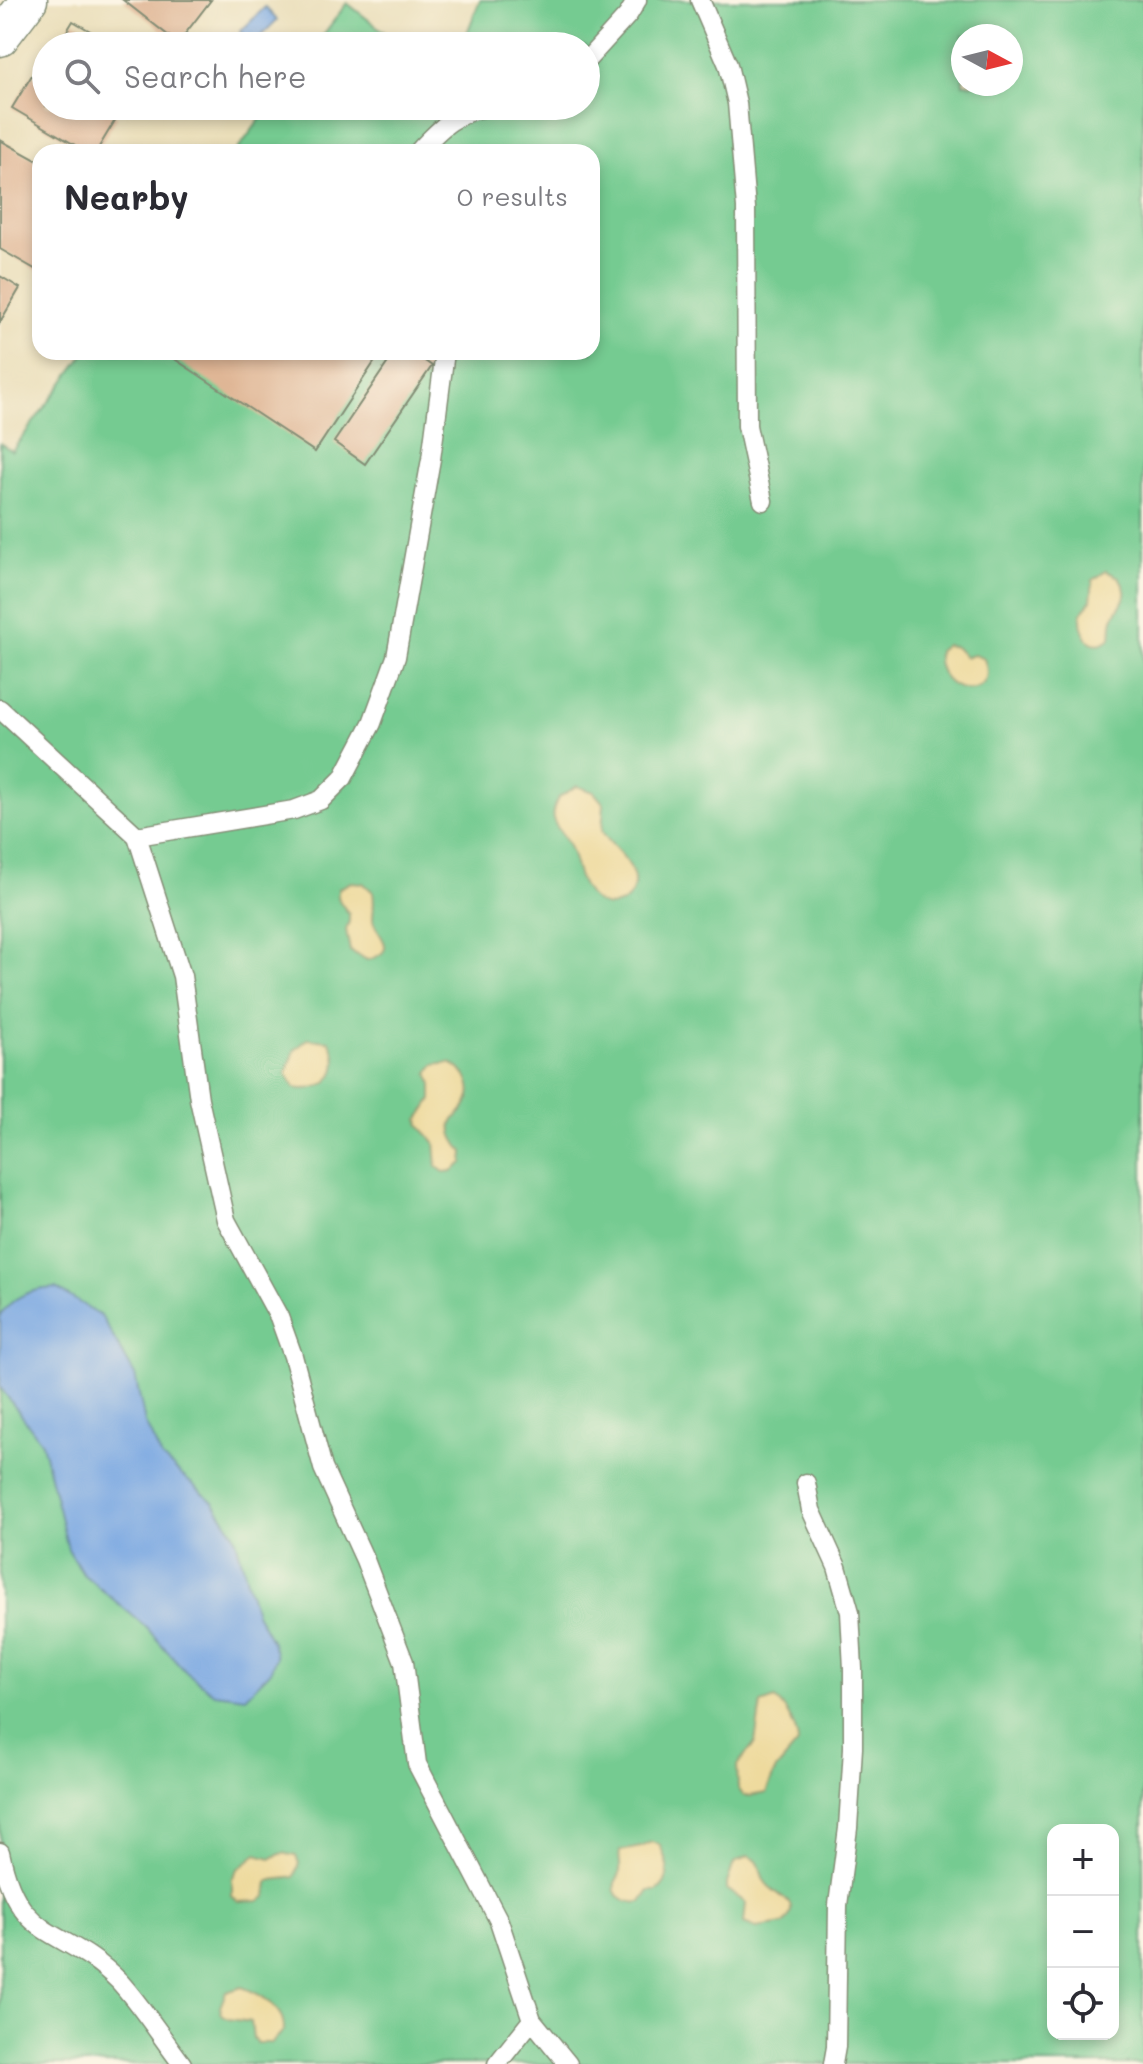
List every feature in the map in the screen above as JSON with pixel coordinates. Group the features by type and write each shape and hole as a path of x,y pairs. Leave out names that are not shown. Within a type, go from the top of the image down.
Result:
{"street":[{"path":"0,38 29,0"}],"lane":[{"path":"600,46 628,15 637,0"},
{"path":"700,0 728,65 737,103 746,208 747,426 763,501"},
{"path":"425,144 450,120"},
{"path":"137,836 294,810 321,800 343,778 372,723 396,657 431,459 444,360"},
{"path":"0,709 137,836 182,976 199,1099 226,1220 279,1317 293,1356 323,1468 365,1560 404,1662 417,1764 499,1921 532,2020 568,2064"},
{"path":"806,1483 811,1510 837,1567 850,1612 853,1669 853,1748 848,1828 838,1905 836,2047 833,2064"},
{"path":"0,1852 6,1880 18,1906 32,1923 94,1960 120,1982 182,2064"},
{"path":"497,2064 532,2020"}],"green space":[{"path":"480,0 1143,0 1143,2064 0,2064 0,443 12,451 80,360 600,360 600,144 242,144 260,120 600,120 600,32 467,32"},
{"path":"347,3 384,32 325,32"}],"sand":[{"path":"1106,571 1119,577 1125,595 1113,619 1111,638 1097,644 1085,634 1081,614 1091,600 1093,580"},
{"path":"946,645 955,647 965,657 975,655 984,659 987,673 983,683 966,690 946,679 940,667 938,651"},
{"path":"577,786 594,792 604,804 602,831 632,871 633,891 622,903 614,906 596,901 588,894 570,848 554,822 553,812 558,798"},
{"path":"351,882 363,883 373,892 374,924 384,941 384,951 367,960 350,951 346,930 349,914 338,895 339,888"},
{"path":"307,1039 329,1041 334,1051 335,1070 325,1083 306,1089 295,1088 286,1073 295,1050"},
{"path":"450,1063 465,1075 471,1093 452,1126 454,1138 464,1152 463,1163 452,1171 444,1172 437,1167 435,1142 420,1126 419,1119 432,1099 432,1083 428,1073 434,1065"},
{"path":"775,1699 791,1719 798,1744 775,1771 766,1793 743,1795 738,1788 737,1765 755,1743 761,1704"},
{"path":"652,1842 659,1844 664,1856 666,1881 657,1891 649,1891 641,1902 622,1898 615,1888 620,1875 620,1851"},
{"path":"283,1853 296,1856 299,1863 294,1877 268,1882 266,1897 259,1901 238,1902 232,1896 232,1879 237,1870 257,1854 271,1858"},
{"path":"748,1856 759,1864 770,1888 790,1904 789,1916 784,1924 756,1928 744,1923 746,1903 727,1889 727,1883 734,1863"},
{"path":"242,1987 264,1998 281,2015 284,2030 272,2043 257,2043 253,2038 251,2022 228,2019 222,2015 220,2007 226,1992"}],"water":[{"path":"265,7 277,20 265,32 240,32"},
{"path":"56,1288 101,1316 135,1375 145,1423 162,1458 213,1502 234,1533 256,1613 272,1642 276,1657 270,1672 245,1697 214,1693 186,1672 145,1626 83,1574 68,1549 42,1443 0,1387 0,1317 17,1298"}],"building":[{"path":"123,0 211,0 186,32 164,32"},
{"path":"73,21 92,32 66,32"},
{"path":"32,75 32,120 12,108"},
{"path":"32,120 115,120 101,144 73,144"},
{"path":"0,140 32,158 32,267 0,249"},
{"path":"0,276 20,288 0,322"},
{"path":"176,360 376,360 315,452"},
{"path":"390,360 423,360 432,366 365,464 334,442"}]}
